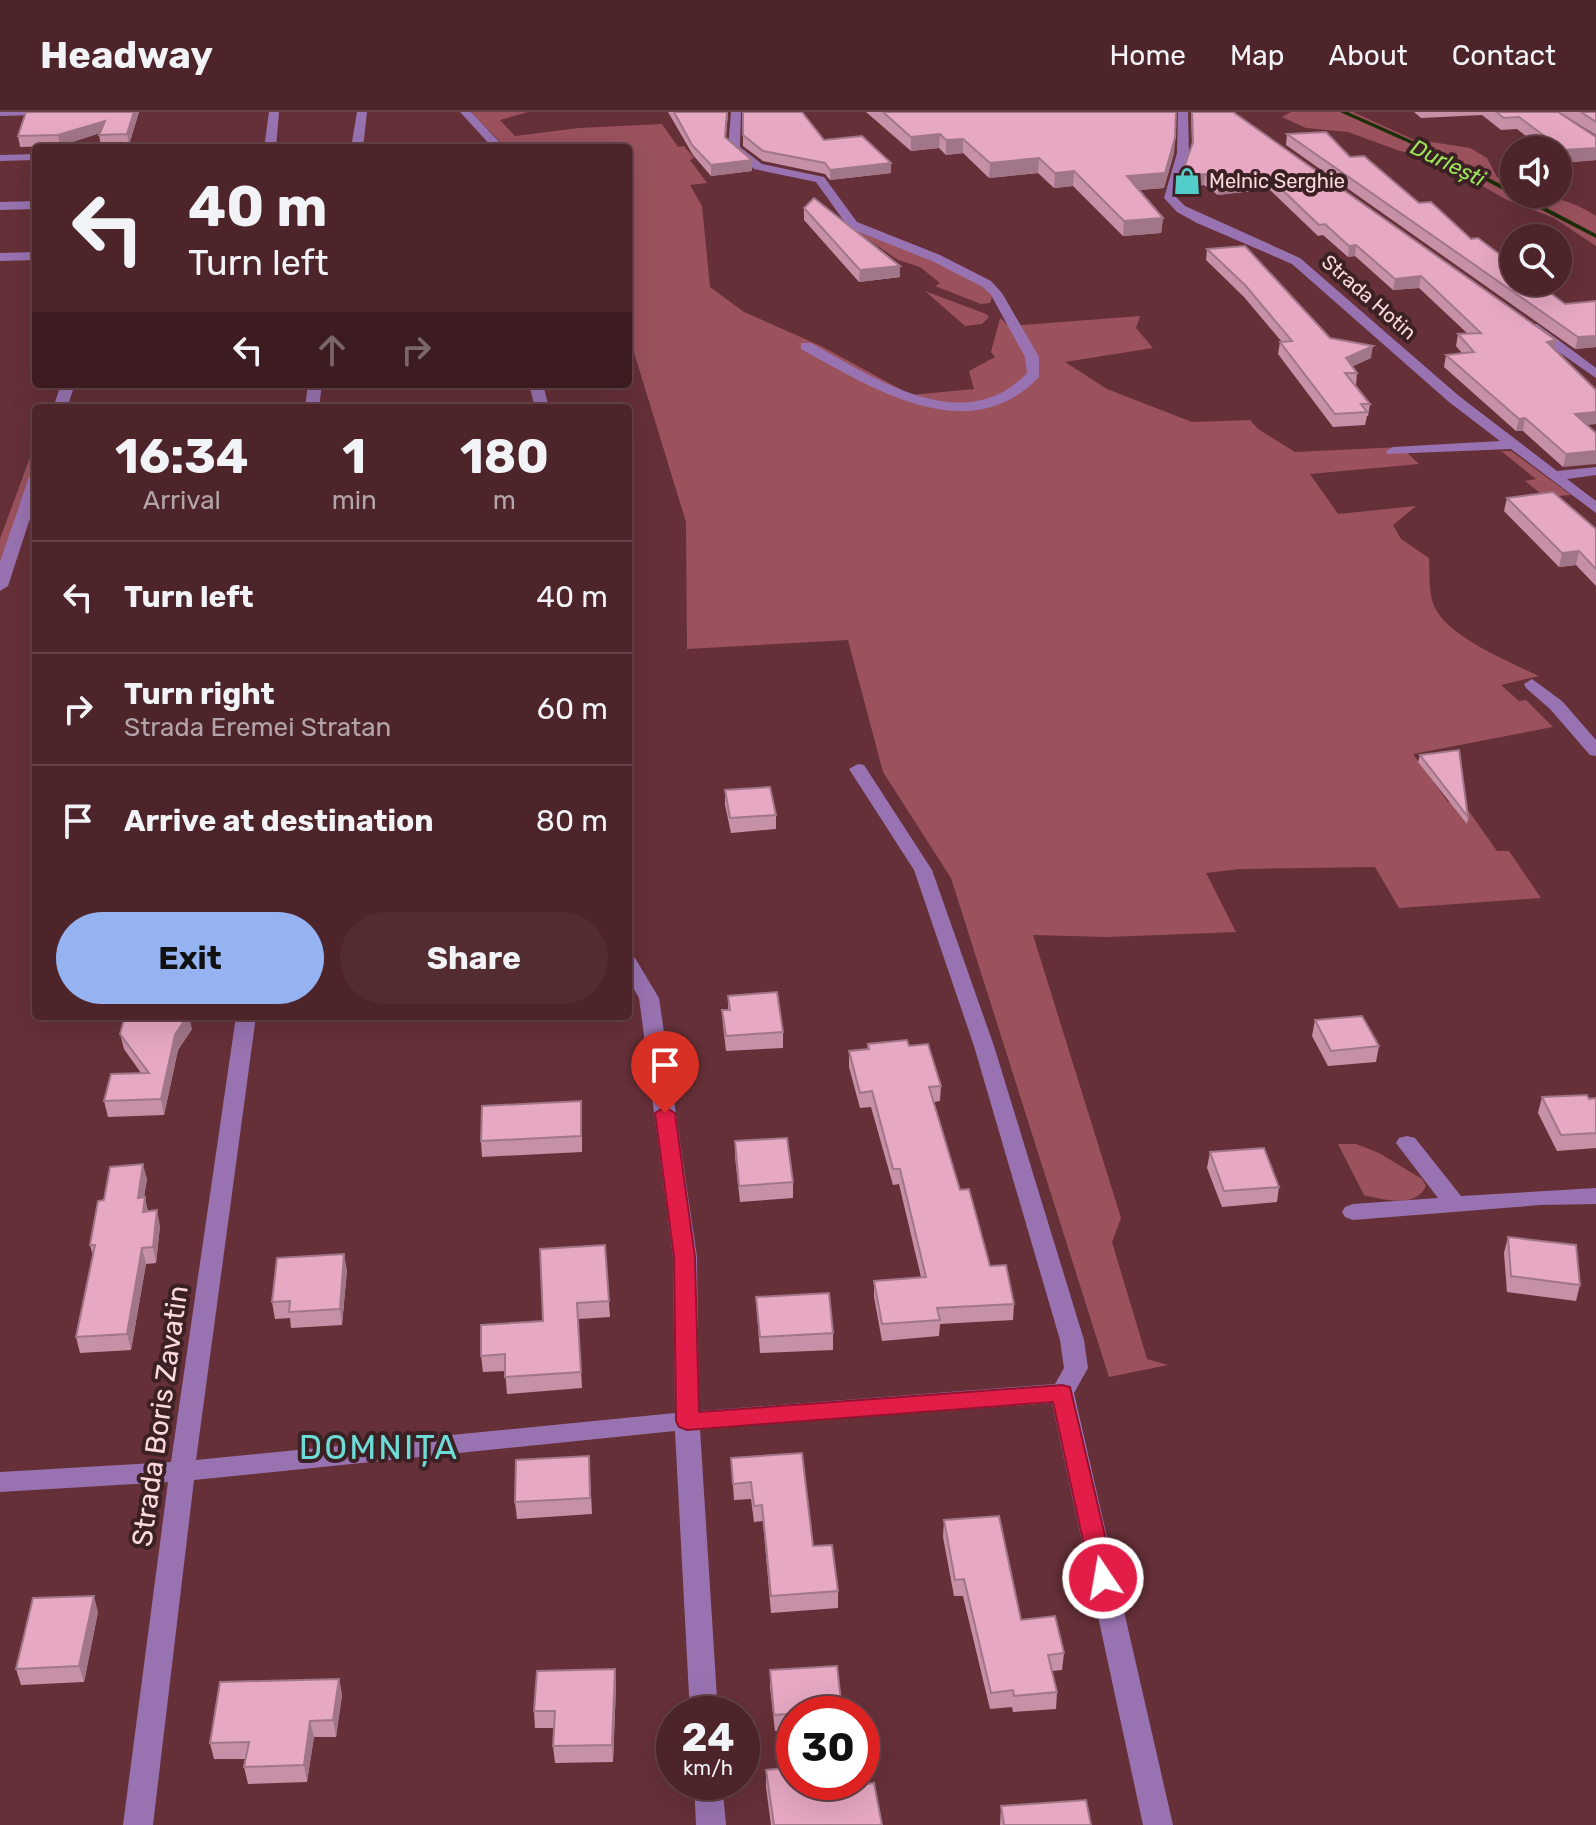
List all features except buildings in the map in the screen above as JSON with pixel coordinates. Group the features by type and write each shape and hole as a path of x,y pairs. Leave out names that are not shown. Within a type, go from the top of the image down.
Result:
{"street":[{"path":"0,113 36,112"},
{"path":"270,144 274,112"},
{"path":"358,144 362,112"},
{"path":"465,112 495,144"},
{"path":"736,112 734,148 752,164 820,179 847,220 857,228 936,258 987,284 996,293 1032,357 1034,374 1013,395 993,403 945,404 892,393 806,346"},
{"name":"Strada Hotin","path":"1183,112 1183,153 1168,196 1172,202 1201,220 1296,261 1511,445 1596,508"},
{"path":"0,158 32,157"},
{"path":"0,206 32,205"},
{"path":"0,257 32,256"},
{"path":"1519,317 1596,374"},
{"path":"1393,451 1511,445"},
{"path":"1552,476 1596,471"},
{"path":"0,586 32,489"},
{"path":"1532,684 1556,705 1596,751"},
{"path":"858,769 923,870 984,1046 1072,1340 1076,1368 1062,1393 1158,1825"},
{"path":"632,969 649,998 685,1257 687,1421 703,1696"},
{"name":"Strada Boris Zavatin","path":"138,1825 182,1471 245,1020"},
{"path":"1407,1143 1455,1204"},
{"path":"1353,1212 1596,1196"},
{"path":"0,1482 182,1471 687,1421 1062,1393"},
{"path":"709,1800 711,1825"}],"shaded area":[{"path":"471,112 528,112 500,120 515,136 579,128 662,124 678,147 684,146 694,158 690,160 707,183 690,185 702,206 710,287 744,312 821,346 911,395 974,389 969,371 995,357 991,352 1000,318 1009,326 1140,316 1136,328 1153,348 1065,362 1107,389 1192,422 1250,420 1258,429 1295,452 1401,447 1419,464 1310,474 1338,514 1416,506 1393,525 1401,539 1429,558 1431,597 1435,608 1467,639 1539,676 1501,685 1519,701 1526,700 1553,727 1413,754 1448,802 1461,800 1497,851 1509,851 1541,898 1399,908 1375,867 1239,869 1206,873 1236,932 1108,937 1033,935 1121,1218 1112,1242 1147,1359 1168,1365 1109,1377 951,878 883,772 848,640 687,649 686,522 632,346 632,144 502,144"},
{"path":"1291,112 1353,112 1412,139 1470,148 1487,158 1500,179 1500,196 1432,157 1400,151 1348,132 1306,128 1282,117"},
{"path":"1572,204 1577,205 1596,216 1596,246 1572,230 1572,224 1563,224 1528,208 1572,208"},
{"path":"850,227 911,251 985,286 992,297 990,303 981,304 935,286 940,283 920,267 898,260"},
{"path":"925,291 989,317 982,324 965,326"},
{"path":"1501,451 1511,451 1571,495 1545,497 1525,481 1536,479"},
{"path":"32,452 32,473 0,569 0,539"},
{"path":"1338,1144 1356,1144 1379,1153 1422,1179 1426,1186 1422,1193 1407,1200 1364,1195"}],"waterway":[{"name":"Durlești","path":"1343,112 1440,155 1596,236"}],"place":[{"name":"Melnic Serghie","path":"1187,181"}],"district":[{"name":"DOMNIȚA","path":"379,1447"}],"route":[{"path":"665,1113 685,1257 687,1421 1062,1393 1103,1578"}]}
